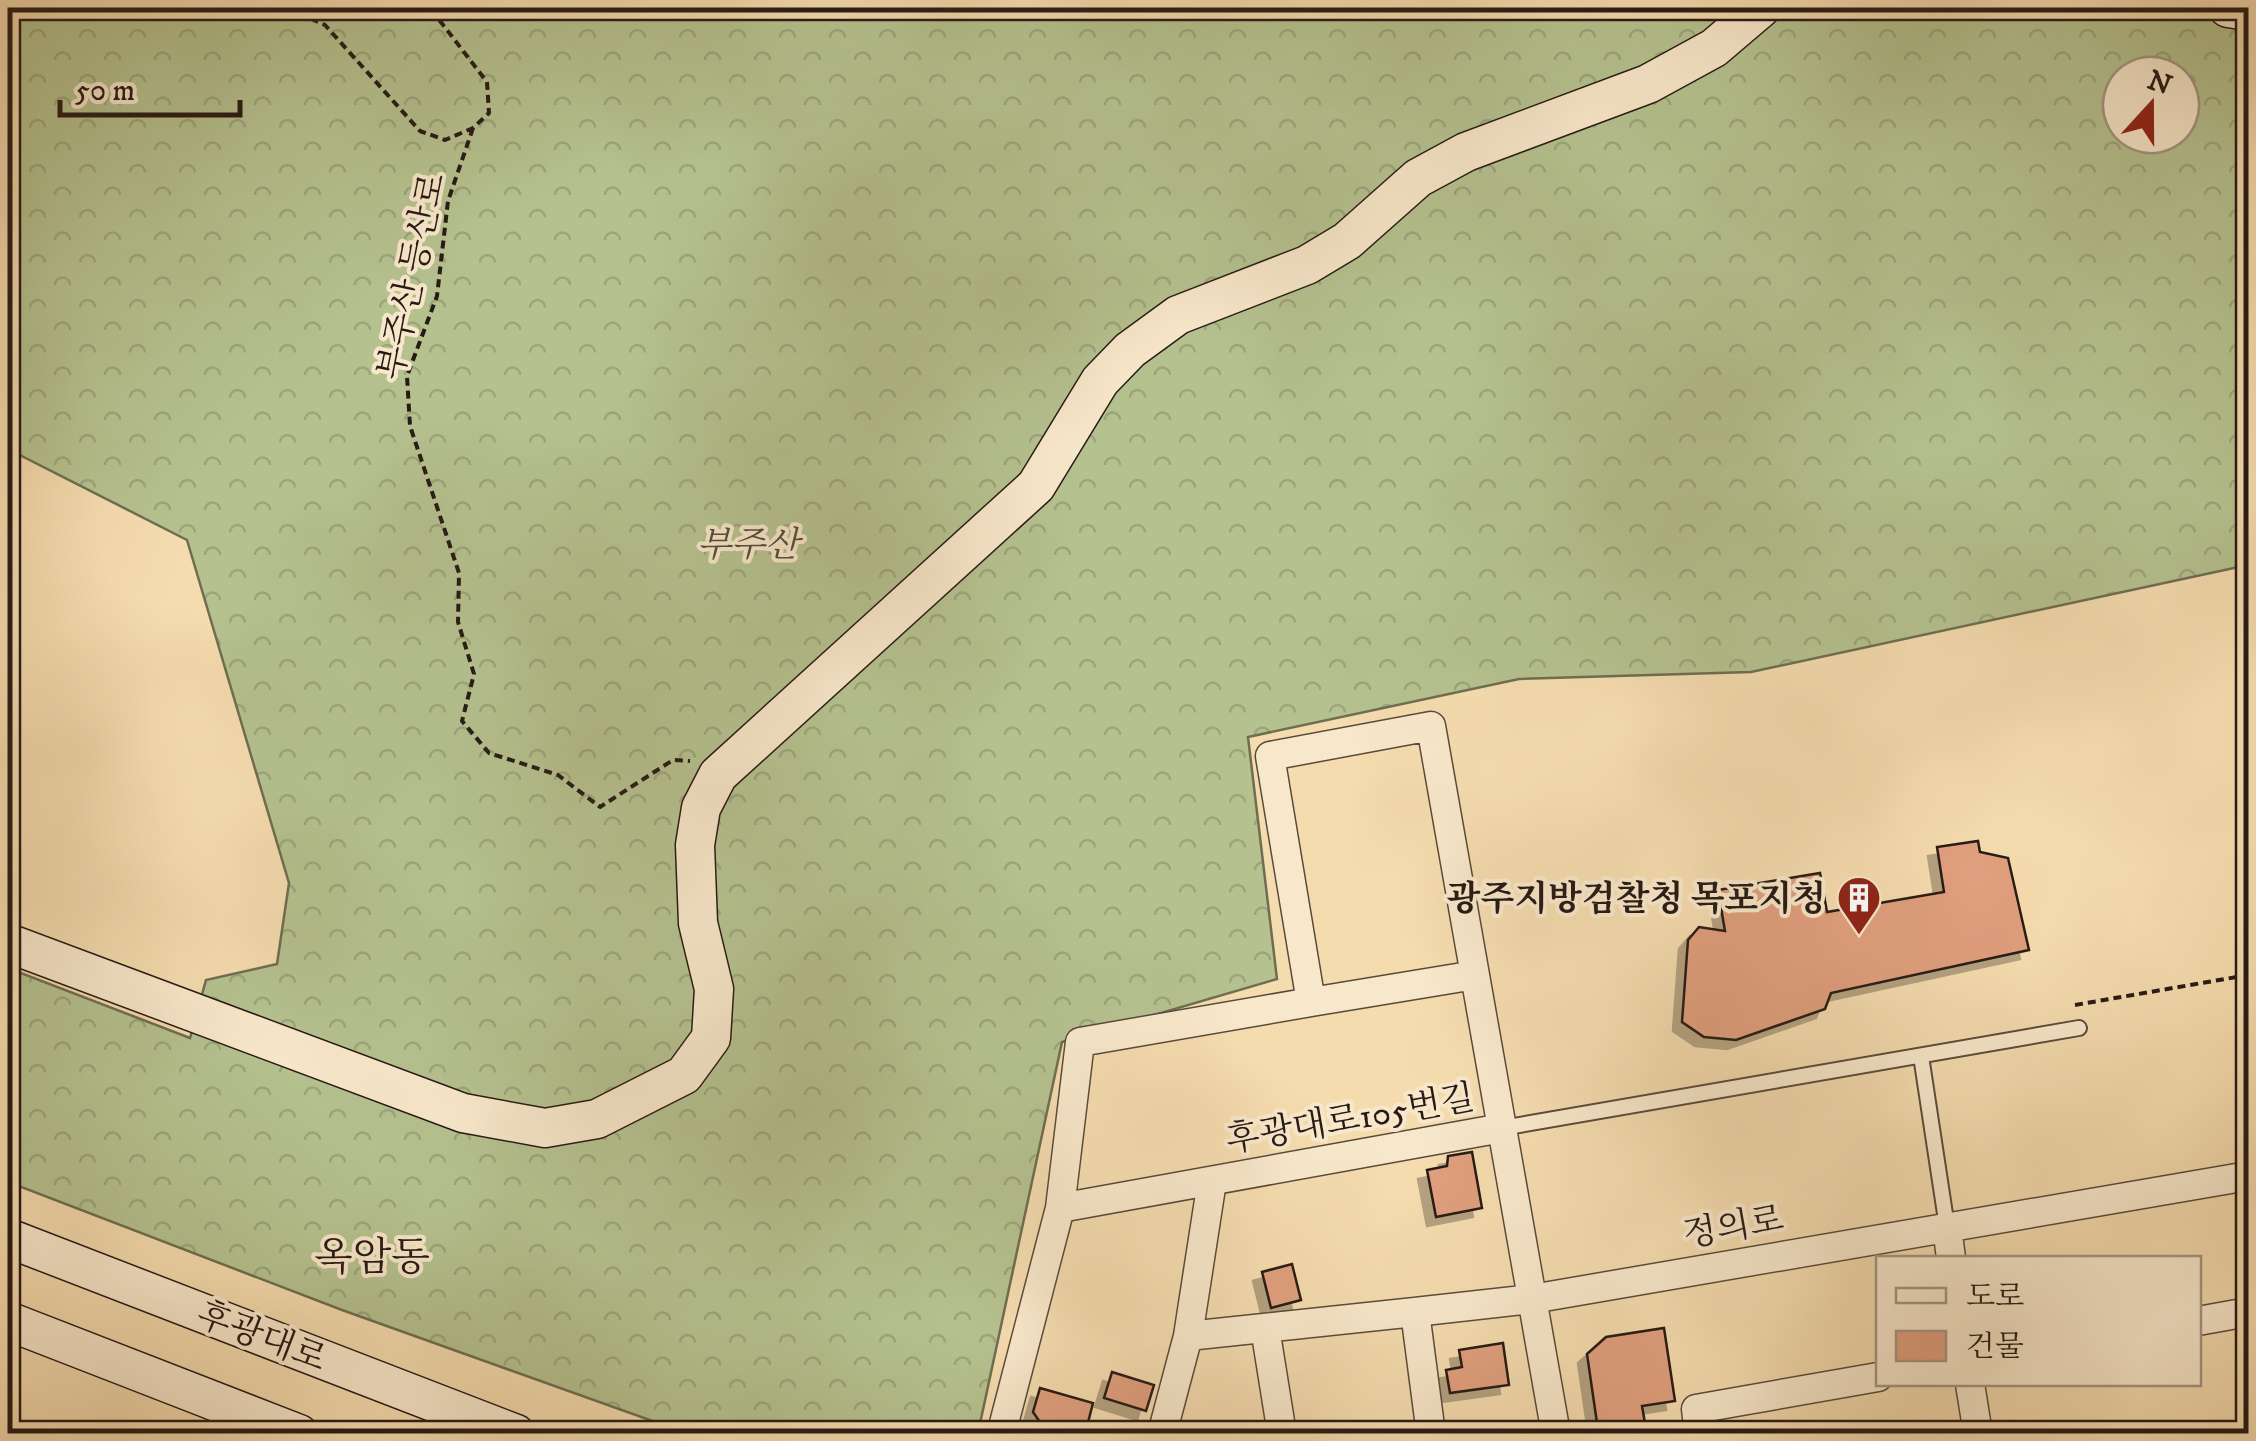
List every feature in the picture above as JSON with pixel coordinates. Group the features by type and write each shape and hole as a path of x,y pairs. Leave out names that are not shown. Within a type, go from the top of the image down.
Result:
{"street":[{"path":"8,943 463,1113 545,1128 597,1119 684,1074 711,1038 714,988 698,923 695,845 700,808 718,775 1036,486 1100,381 1130,350 1178,315 1307,266 1348,242 1418,178 1466,152 1648,84 1714,48 1761,8"},
{"path":"2228,8 2248,11"},
{"name":"후광대로105번길","path":"1311,1002 1270,756 1430,726 1556,1434"},
{"path":"1010,1434 1002,1431 1060,1208 1080,1042 1475,976"},
{"name":"후광대로105번길","path":"1060,1208 1502,1128"},
{"name":"정의로","path":"1532,1299 2248,1176"},
{"name":"후광대로105번길","path":"1162,1434 1188,1336 1212,1181"},
{"path":"1947,1227 1952,1256"},
{"name":"후광대로","path":"8,1238 516,1434"},
{"path":"1188,1336 1532,1299"},
{"path":"1415,1312 1432,1434"},
{"path":"2201,1320 2248,1312"},
{"path":"8,1321 299,1434"},
{"path":"1265,1328 1282,1434"},
{"path":"1700,1434 1696,1409 1876,1377"},
{"path":"1970,1386 1978,1434"},
{"path":"8,1430 15,1434"}],"lane":[{"path":"1502,1128 2080,1028"},
{"path":"1921,1056 1947,1227"}],"path":[{"name":"부주산 등산로","path":"286,8 324,25 420,132 445,140 473,128 489,113 487,82 430,8"},
{"name":"부주산 등산로","path":"473,128 448,201 437,296 408,376 410,426 459,573 458,622 474,674 462,721 489,754 558,776 600,806 673,760 692,761 718,775"},
{"path":"2076,1004 2248,975"}],"green space":[{"name":"부주산","path":"8,8 2248,8 2248,565 1751,672 1519,679 1248,737 1277,979 1062,1042 978,1433 686,1433 342,1310 8,1182 8,968 190,1038 206,980 277,964 289,883 187,540 8,449"}],"building":[{"name":"광주지방검찰청 목포지청","path":"1978,841 1980,852 2008,858 2029,950 1831,993 1825,1009 1736,1040 1704,1037 1682,1022 1688,940 1699,927 1725,931 1718,890 1820,873 1827,912 1944,892 1937,847"},
{"path":"1472,1152 1482,1208 1436,1217 1427,1170 1447,1166 1448,1156"},
{"path":"1292,1264 1301,1300 1271,1308 1262,1272"},
{"path":"1664,1328 1675,1401 1642,1406 1645,1423 1598,1430 1587,1354 1606,1337"},
{"path":"1503,1343 1509,1385 1450,1393 1446,1370 1462,1367 1459,1350"},
{"path":"1112,1372 1154,1385 1146,1411 1104,1398"},
{"path":"1040,1388 1093,1403 1085,1434 1042,1425 1033,1412"}],"place":[{"name":"광주지방검찰청 목포지청","path":"1859,936"}],"district":[{"name":"옥암동","path":"372,1256"}]}
